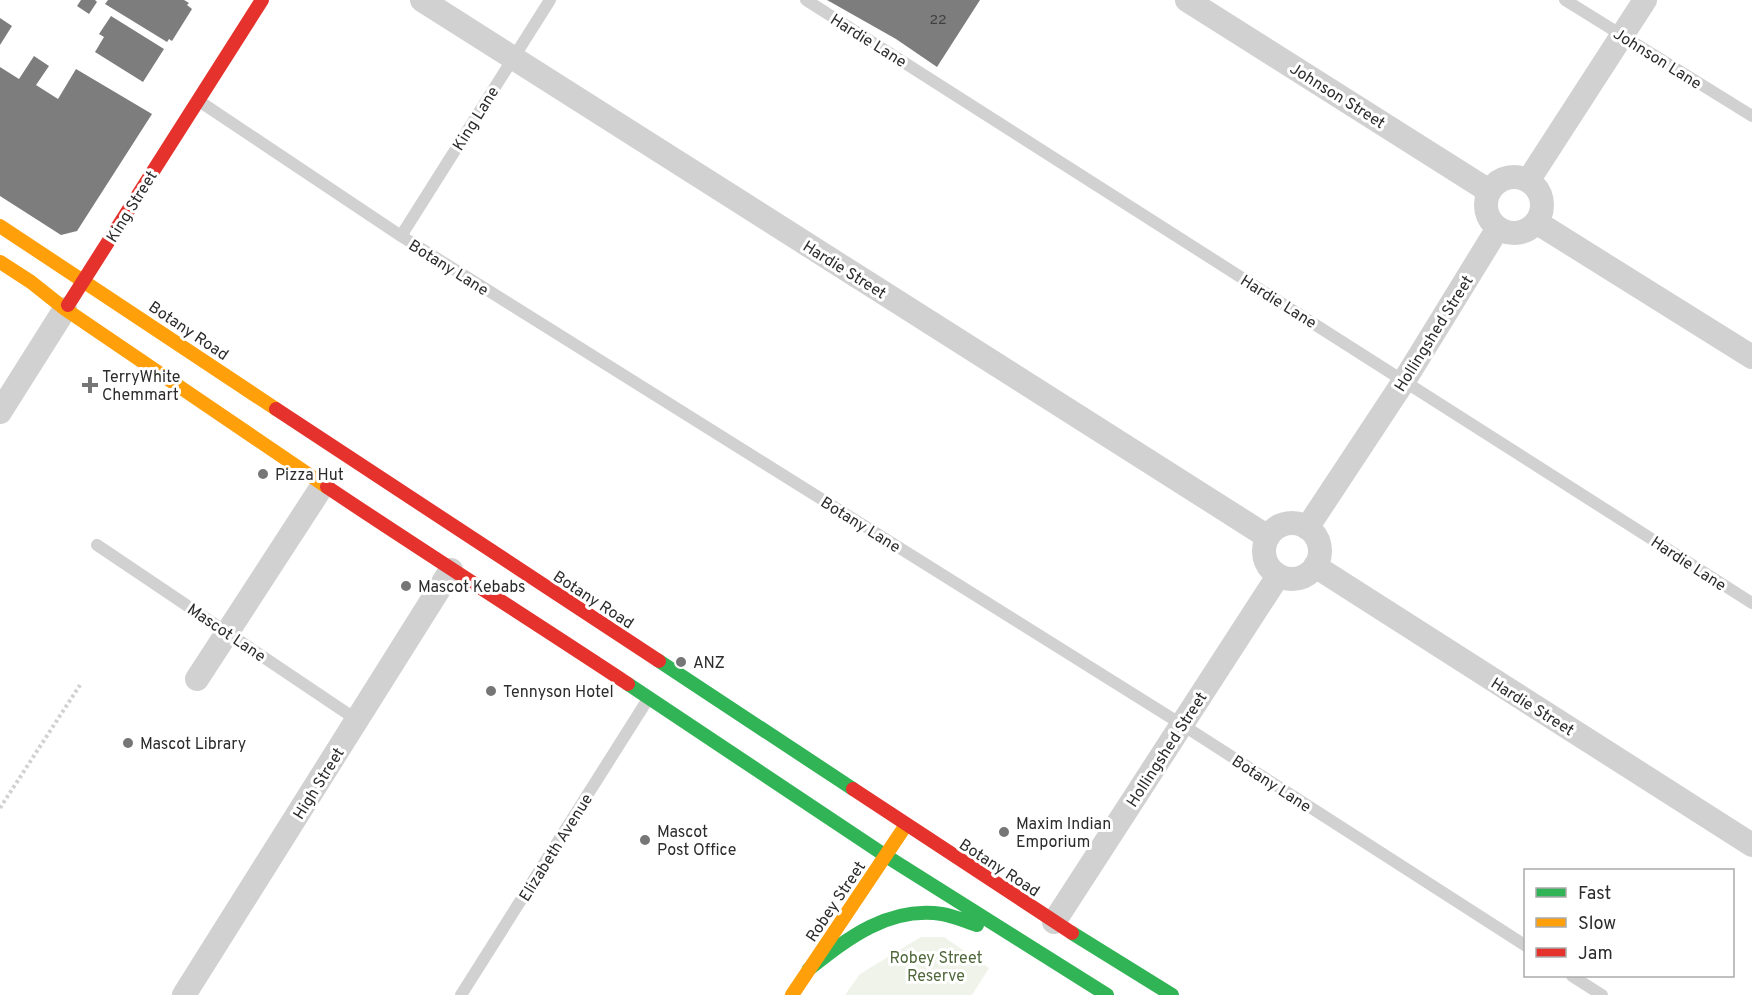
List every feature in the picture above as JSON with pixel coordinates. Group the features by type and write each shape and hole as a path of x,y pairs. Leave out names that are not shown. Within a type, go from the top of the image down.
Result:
{"main road":[{"name":"King Street","path":"65,309 262,0"},
{"name":"Botany Road","path":"0,226 906,825 1054,922 1172,995"},
{"path":"0,262 31,282 65,309 451,570 498,598 886,856 1107,995"},
{"name":"Robey Street","path":"792,995 906,825"},
{"path":"809,969 851,935 900,914 921,912 942,914 964,921 1034,948"}],"street":[{"name":"Hardie Street","path":"422,0 1268,537"},
{"name":"Johnson Street","path":"1187,0 1489,191"},
{"path":"1528,181 1645,0"},
{"path":"1510,177 1528,181 1540,195 1540,213 1536,222 1522,231 1505,231 1498,228 1492,222 1486,207 1489,191 1502,179 1510,177"},
{"path":"1536,222 1752,357"},
{"name":"Hollingshed Street","path":"1307,528 1404,381 1498,228"},
{"name":"King Street","path":"0,412 65,309"},
{"path":"197,679 323,485"},
{"path":"1286,524 1307,528 1314,534 1319,559 1303,577 1286,579 1278,576 1267,563 1265,545 1268,537 1286,524"},
{"name":"Hardie Street","path":"1315,566 1752,845"},
{"name":"High Street","path":"184,995 451,570"},
{"name":"Hollingshed Street","path":"1054,922 1278,576"}],"lane":[{"name":"King Lane","path":"401,236 550,0"},
{"name":"Hardie Lane","path":"806,0 1752,603"},
{"name":"Johnson Lane","path":"1565,0 1752,116"},
{"name":"Botany Lane","path":"198,100 401,236 1181,724 1524,945"},
{"name":"Mascot Lane","path":"97,545 357,720"},
{"name":"Elizabeth Avenue","path":"461,995 649,698"},
{"path":"1575,977 1602,995"}],"path":[{"path":"0,808 80,685"}],"green space":[{"name":"Robey Street Reserve","path":"921,937 944,937 989,968 972,995 845,995 860,974"}],"building":[{"path":"81,0 97,2 89,14 77,6"},
{"path":"108,0 184,0 192,9 172,41 169,39 167,42 105,4"},
{"path":"827,0 980,0 937,67 896,39"},
{"path":"111,16 164,49 143,82 95,52 104,37 99,34"},
{"path":"0,18 12,26 0,45"},
{"path":"34,56 49,66 36,85 58,99 76,69 152,114 77,231 61,235 0,196 0,67 19,79"}],"traffic: fast":[{"path":"659,661 853,789"},
{"path":"628,684 886,856 1107,995"},
{"path":"809,969 854,936 870,927 904,915 942,914 977,925"},
{"path":"1072,933 1172,995"}],"traffic: slow":[{"path":"0,226 276,409"},
{"path":"0,262 31,282 65,309 327,487"},
{"path":"792,995 906,825"}],"traffic: jam":[{"path":"68,305 262,0"},
{"path":"276,409 659,661"},
{"path":"327,487 628,684"},
{"path":"853,789 1072,933"}],"place":[{"name":"TerryWhite Chemmart","path":"90,385"},
{"name":"Pizza Hut","path":"263,474"},
{"name":"Mascot Kebabs","path":"406,586"},
{"name":"ANZ","path":"681,662"},
{"name":"Tennyson Hotel","path":"491,691"},
{"name":"Mascot Library","path":"128,743"},
{"name":"Maxim Indian Emporium","path":"1004,832"},
{"name":"Mascot Post Office","path":"645,840"}]}
